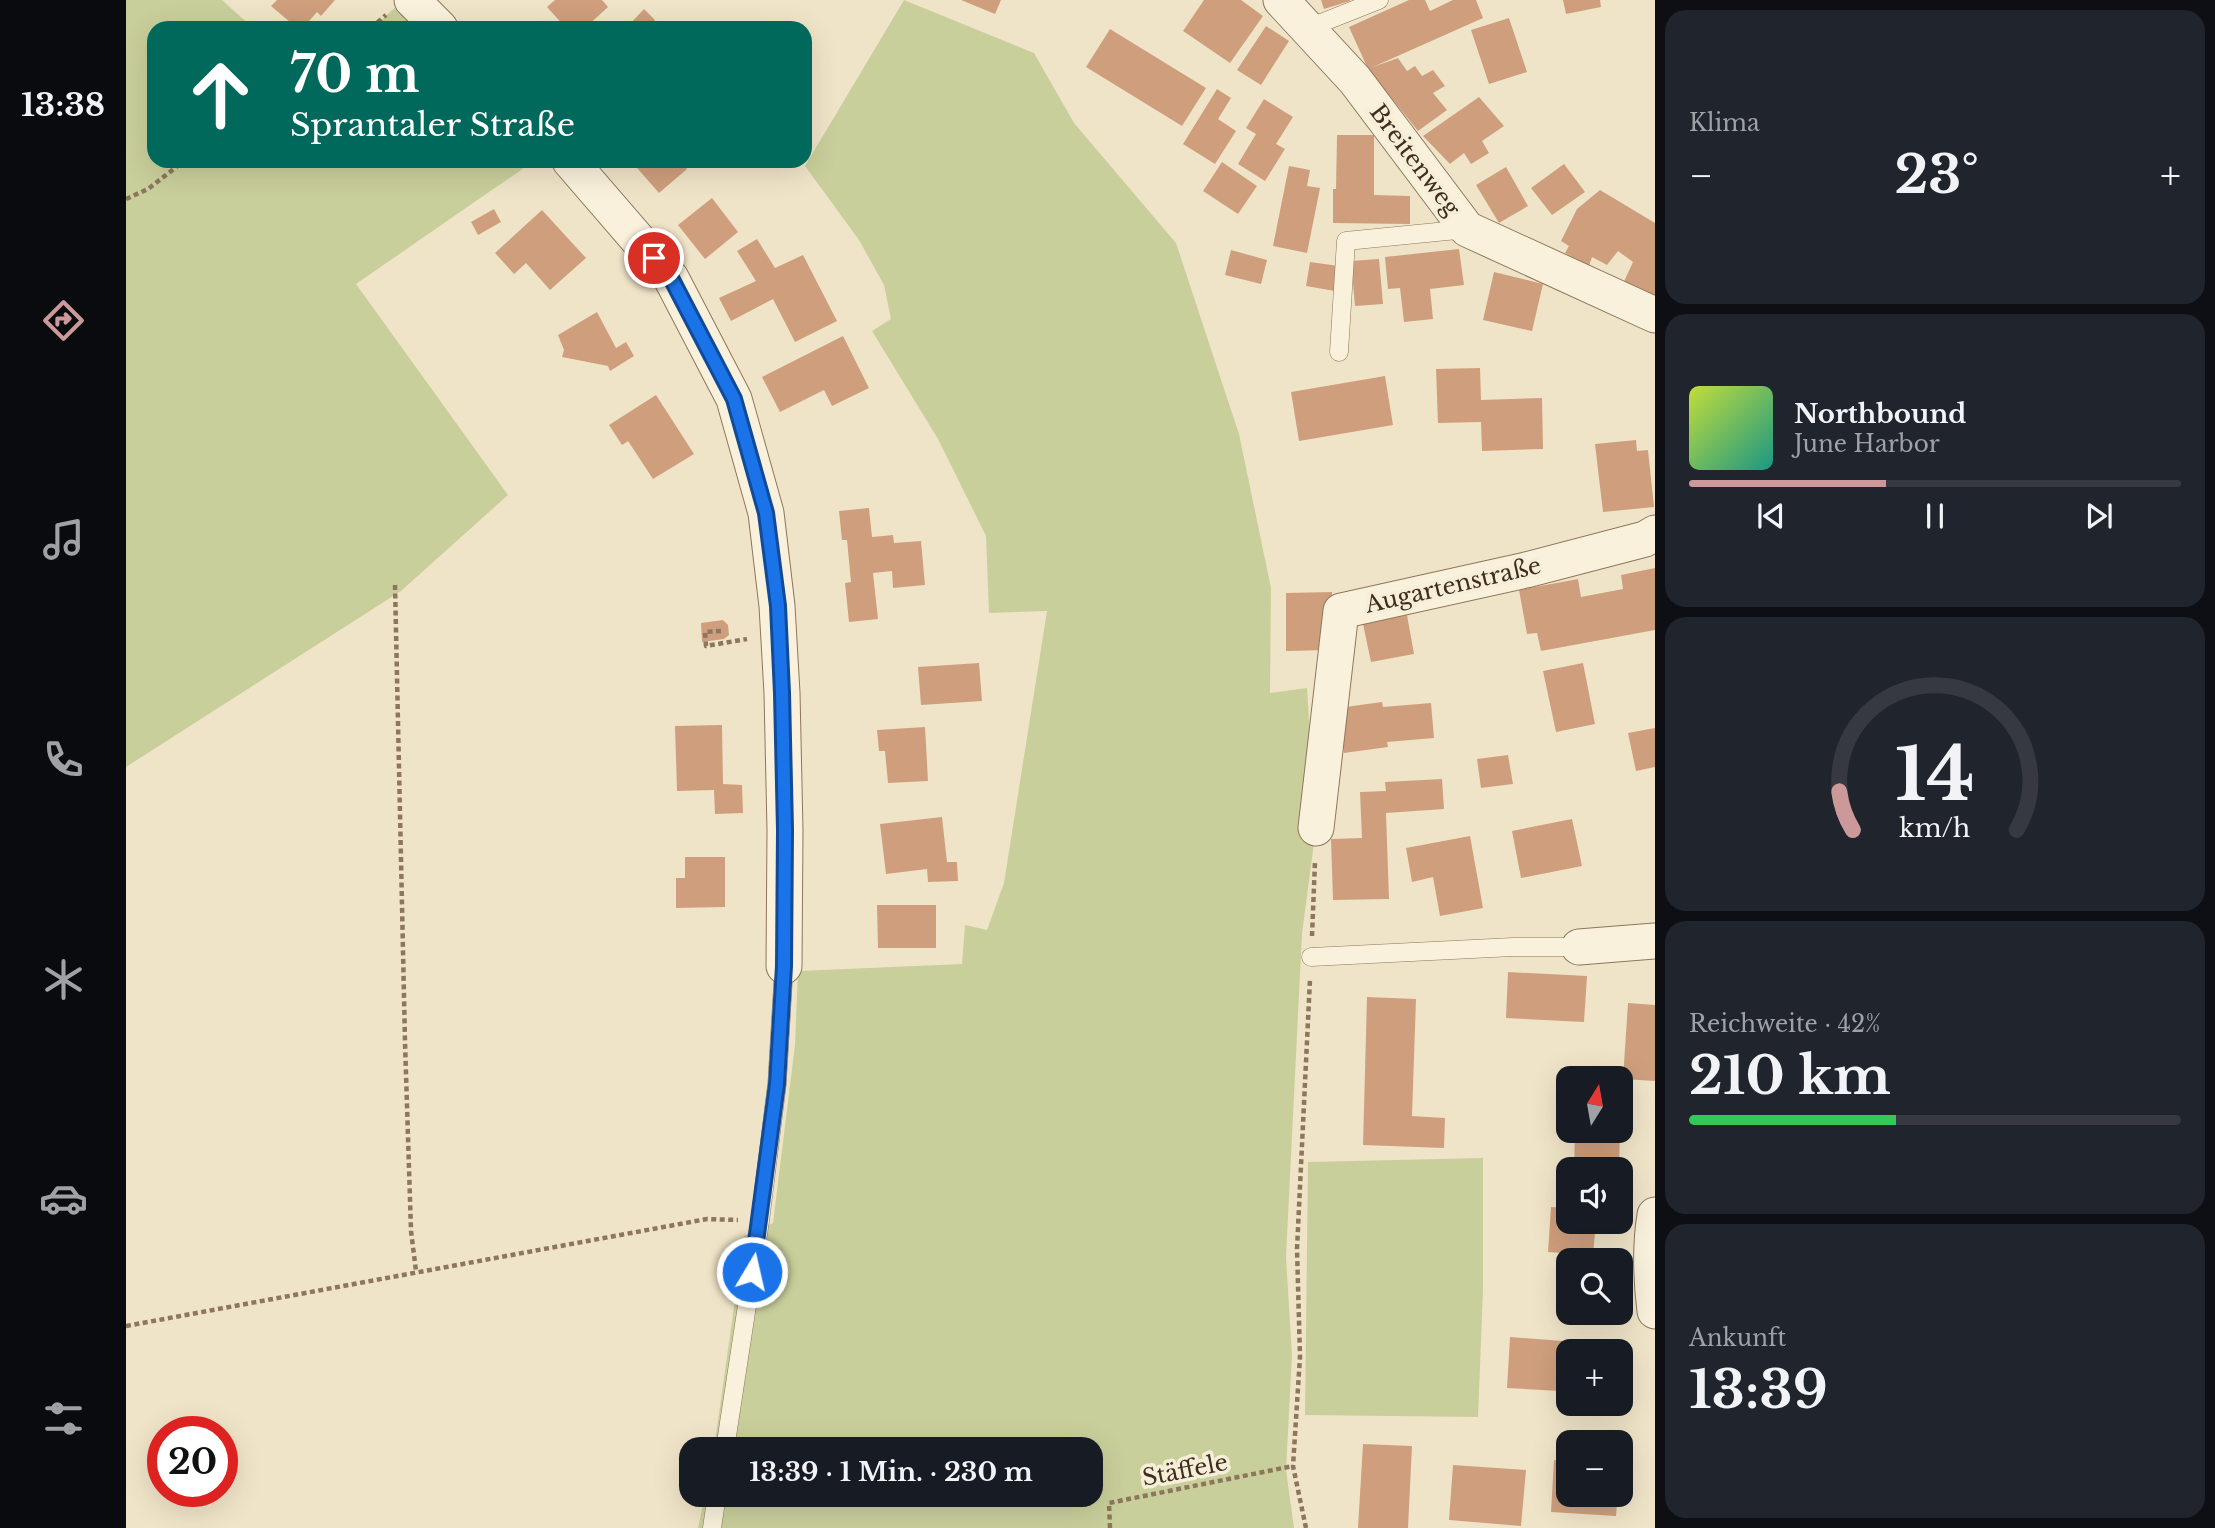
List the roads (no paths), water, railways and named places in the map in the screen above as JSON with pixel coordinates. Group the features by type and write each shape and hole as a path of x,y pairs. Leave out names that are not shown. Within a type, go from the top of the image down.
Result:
{"street":[{"path":"412,0 433,21"},
{"name":"Breitenweg","path":"1281,0 1354,80 1467,229 1655,315"},
{"path":"575,168 671,278 734,399 766,513 778,606 782,693 784,966"},
{"name":"Augartenstraße","path":"1316,828 1341,611 1526,570 1645,539 1655,533"},
{"path":"1579,947 1655,941"},
{"path":"1655,1214 1652,1233 1652,1289 1655,1311"}],"lane":[{"path":"1306,29 1379,0"},
{"path":"1339,352 1346,241 1467,229"},
{"path":"1311,957 1513,947 1579,947"},
{"path":"726,1437 760,1221 777,1084 784,966"},
{"path":"712,1528 715,1507"}]}
